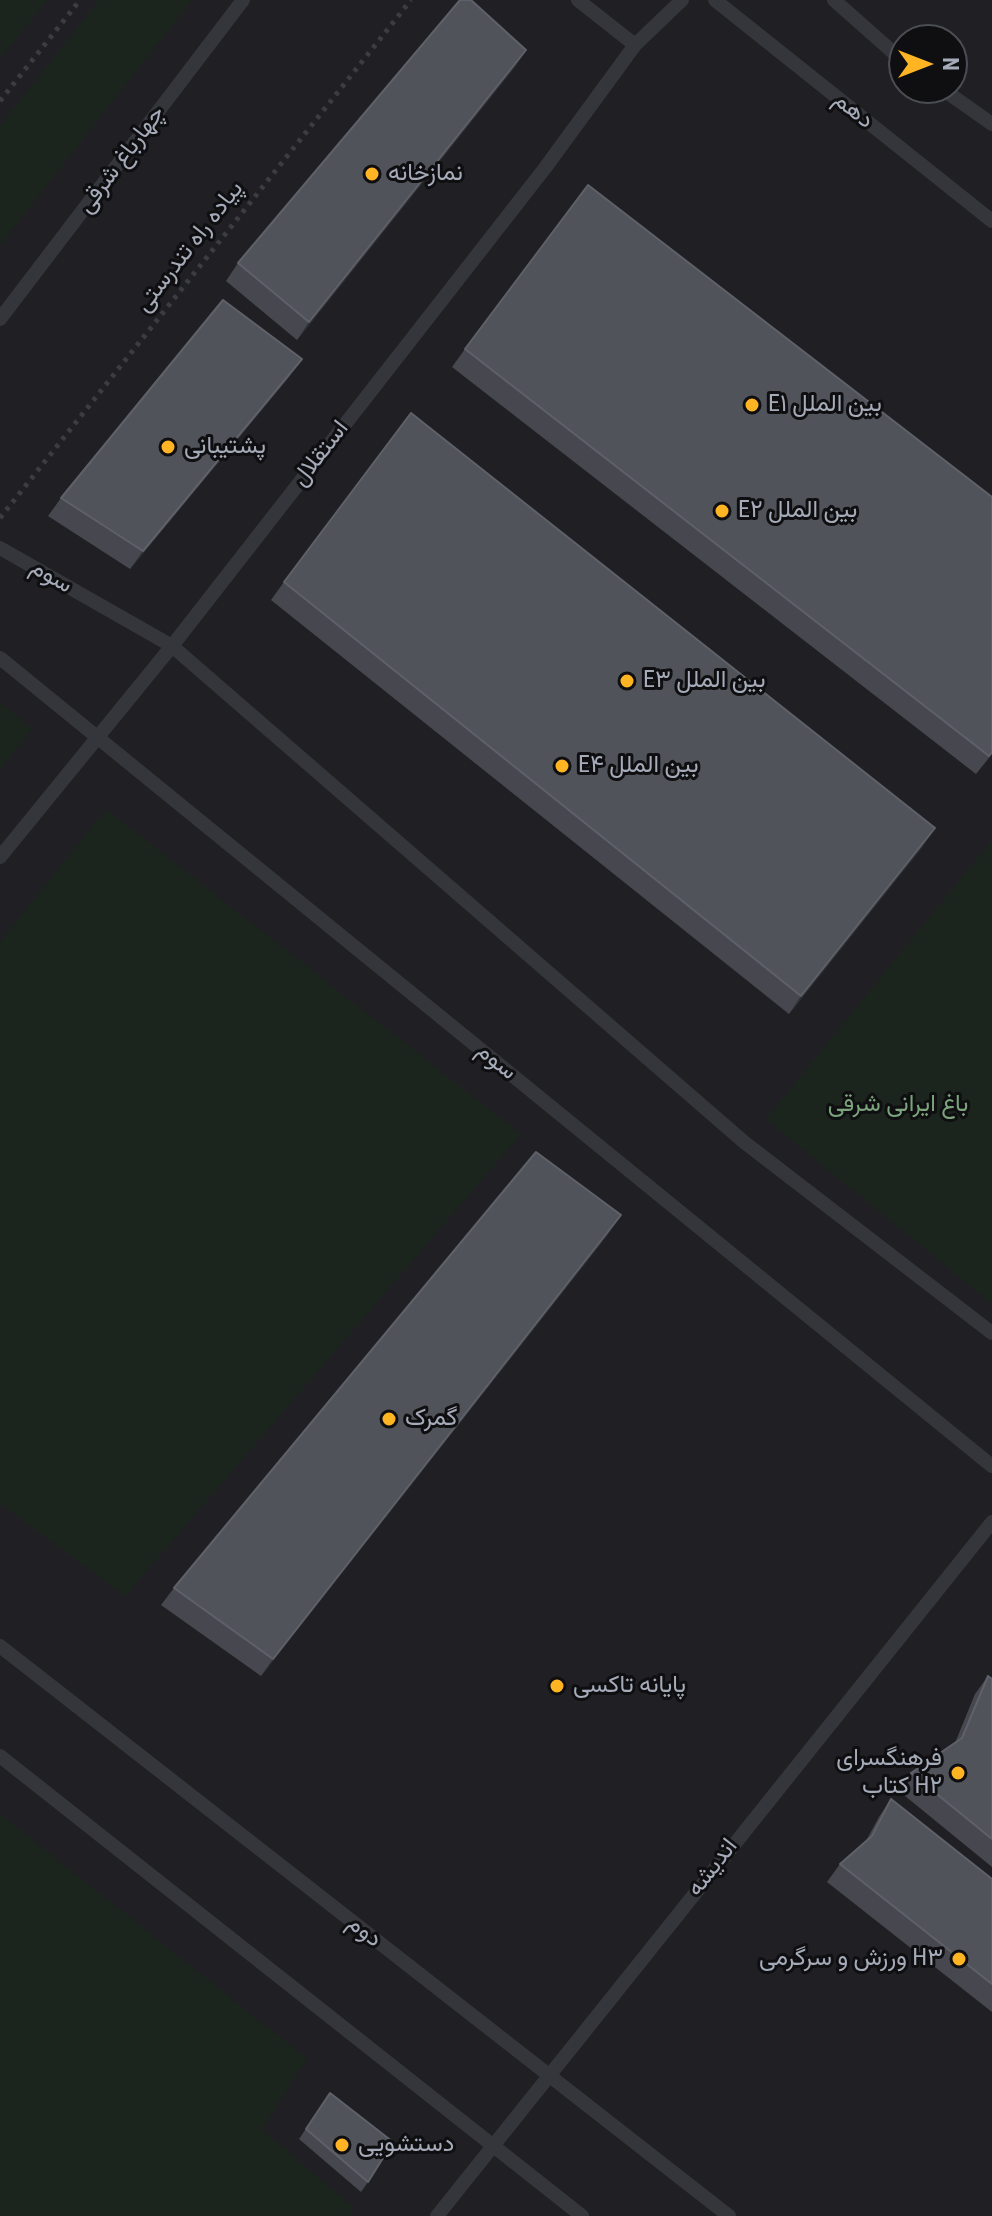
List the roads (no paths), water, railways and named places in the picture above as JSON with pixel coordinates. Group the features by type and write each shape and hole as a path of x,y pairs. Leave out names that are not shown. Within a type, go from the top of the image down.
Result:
{"lane":[{"name":"چهارباغ شرقی","path":"0,319 243,0"},
{"path":"578,0 635,45"},
{"name":"استقلال","path":"0,857 172,646 545,168 635,45 682,0"},
{"name":"دهم","path":"715,0 992,221"},
{"path":"834,0 888,48"},
{"path":"964,104 992,124"},
{"name":"سوم","path":"0,548 172,646 744,1142 992,1333"},
{"name":"سوم","path":"0,658 992,1466"},
{"name":"اندیشه","path":"437,2216 992,1522"},
{"name":"دوم","path":"0,1646 729,2216"},
{"path":"0,1756 582,2216"}],"place":[{"name":"نمازخانه","path":"372,174"},
{"name":"E۱ بین الملل","path":"752,405"},
{"name":"پشتیبانی","path":"168,447"},
{"name":"E۲ بین الملل","path":"722,511"},
{"name":"E۳ بین الملل","path":"627,681"},
{"name":"E۴ بین الملل","path":"562,766"},
{"name":"گمرک","path":"389,1419"},
{"name":"پایانه تاکسی","path":"557,1686"},
{"name":"فرهنگسرای کتاب H۲","path":"958,1773"},
{"name":"ورزش و سرگرمی H۳","path":"959,1959"},
{"name":"دستشویی","path":"342,2145"}],"park label":[{"name":"باغ ایرانی شرقی","path":"898,1105"}]}
